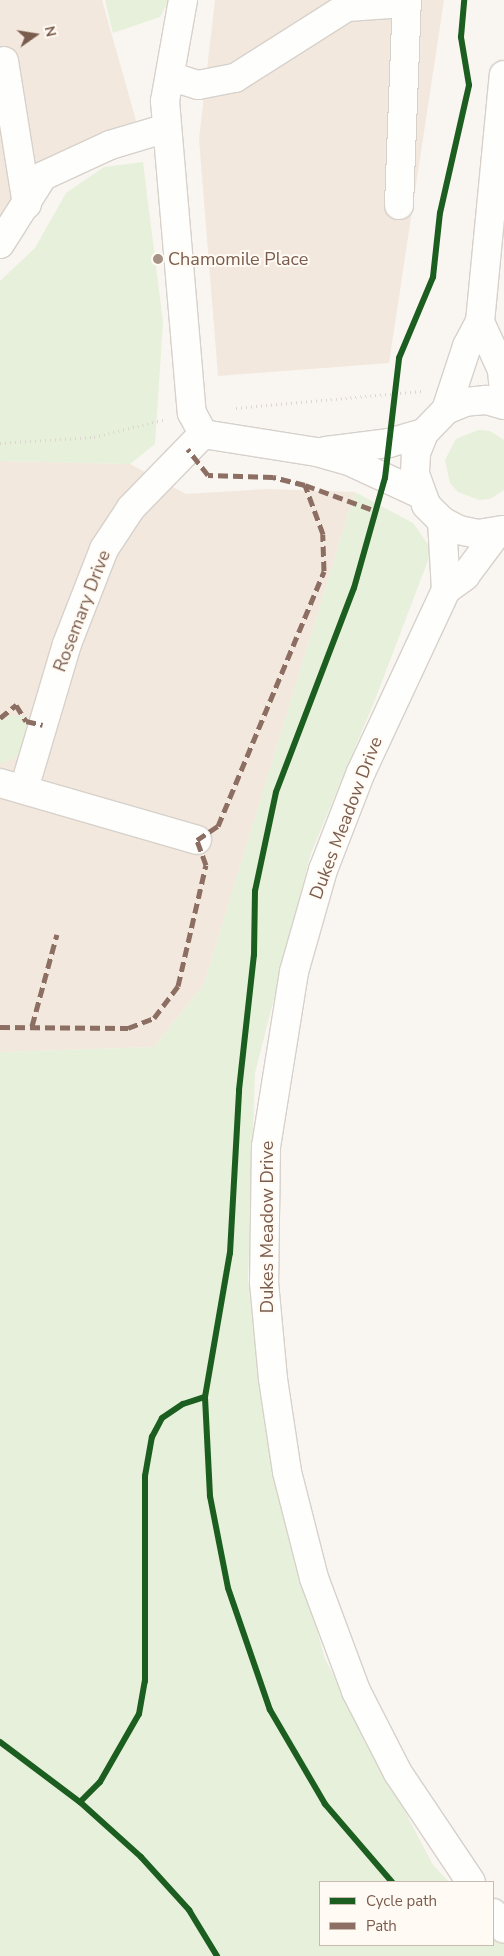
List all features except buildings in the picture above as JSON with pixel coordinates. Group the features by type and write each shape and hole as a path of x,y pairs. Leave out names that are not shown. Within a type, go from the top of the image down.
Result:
{"street":[{"path":"183,0 165,101 197,424 349,461 420,494"},
{"path":"170,76 198,85 235,78 347,7 406,2 399,205"},
{"path":"4,60 27,204"},
{"path":"500,531 478,534 459,530 442,522 420,494 414,474 416,453 424,433 449,400 480,322 504,75"},
{"path":"0,244 43,176 67,162 167,128"},
{"path":"480,322 502,370 504,391"},
{"path":"449,400 465,402 486,400 504,404"},
{"name":"Rosemary Drive","path":"197,424 130,508 104,549 12,786 197,840"},
{"path":"317,452 389,443 424,433"},
{"name":"Dukes Meadow Drive","path":"442,522 446,590"},
{"name":"Dukes Meadow Drive","path":"470,1881 398,1773 356,1692 314,1578 287,1472 273,1379 264,1282 266,1146 294,972 323,870 360,772 446,590 465,576 500,531"},
{"path":"494,1915 504,1930"}],"path":[{"path":"389,443 396,384"},
{"path":"0,443 94,437 197,424 395,393 449,400"}],"shaded area":[{"path":"0,0 102,0 137,124 44,160 0,229"},
{"path":"215,0 444,0 389,363 218,376 199,139"},
{"path":"0,461 130,464 186,494 266,489 355,492 204,984 154,1047 0,1052"}],"green space":[{"path":"105,0 169,0 160,17 113,33"},
{"path":"143,162 163,322 155,444 130,464 0,461 0,281 35,248 66,193 104,167"},
{"path":"478,430 490,431 504,440 504,490 490,499 479,500 458,492 450,483 445,460 456,439"},
{"path":"355,492 413,523 432,550 375,700 311,853 255,1073 248,1279 272,1468 325,1659 433,1865 448,1881 319,1881 319,1946 494,1946 494,1930 504,1942 504,1956 0,1956 0,1052 154,1047 204,984"},
{"path":"0,714 34,718 22,750 14,759 0,764"}],"marked path":[{"path":"0,1027 128,1028 154,1018 178,986 206,865 197,840 218,826 324,571 323,534 305,485 273,477 208,475 188,449"},
{"path":"305,485 376,511"},
{"path":"0,718 16,705 26,721 43,725"},
{"path":"32,1026 57,934"}],"cycle path":[{"path":"391,1881 325,1804 270,1710 228,1588 210,1496 205,1397 230,1253 239,1090 254,955 255,891 276,792 354,588 385,478 399,358 433,277 440,213 469,85 461,37 464,0"},
{"path":"80,1802 100,1782 139,1714 145,1681 145,1476 152,1437 162,1418 183,1404 205,1397"},
{"path":"0,1742 80,1802 141,1857 189,1910 217,1956"}],"place":[{"name":"Chamomile Place","path":"158,259"}]}
